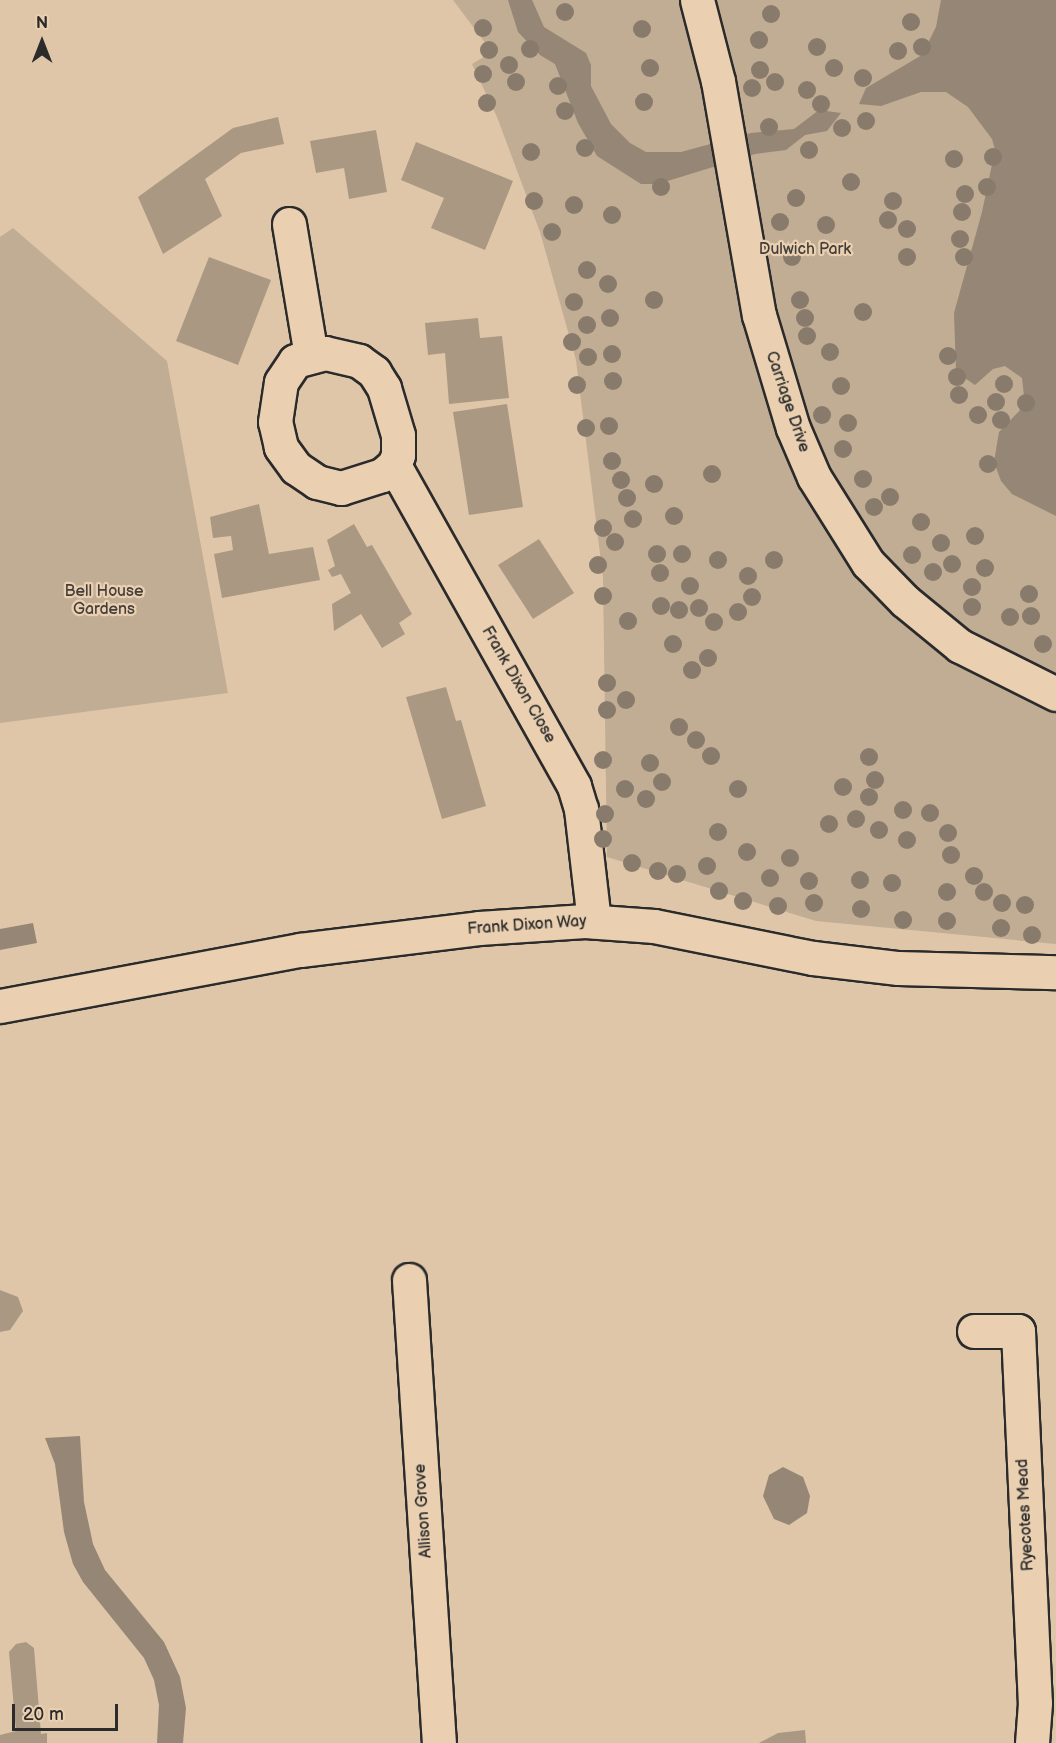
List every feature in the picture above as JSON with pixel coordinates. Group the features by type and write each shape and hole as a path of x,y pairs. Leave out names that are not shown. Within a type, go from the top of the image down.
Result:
{"street":[{"name":"Carriage Drive","path":"697,0 718,81 759,315 793,428 814,477 868,563 905,601 960,646 1056,694"},
{"path":"289,224 312,356"},
{"path":"325,353 359,361 374,372 384,388 398,435 398,455 394,465 382,475 341,488 317,482 296,468 281,447 275,407 281,382 295,361 312,356 325,353"},
{"name":"Frank Dixon Close","path":"394,465 574,786 581,809 594,921"},
{"name":"Frank Dixon Way","path":"0,1006 300,950 478,928 594,921 654,926 813,958 898,968 1056,972"},
{"name":"Allison Grove","path":"409,1280 439,1743"},
{"name":"Ryecotes Mead","path":"974,1331 1018,1331 1035,1703 1032,1743"}],"green space":[{"name":"Dulwich Park","path":"453,0 1056,0 1056,944 816,921 607,857 603,578 576,360 540,232 497,117 472,64 492,52"},
{"name":"Bell House Gardens","path":"13,228 167,361 228,693 0,723 0,237"}],"shaded area":[{"path":"508,0 532,0 544,27 586,53 591,65 591,86 611,124 630,143 646,152 681,152 751,133 794,129 819,110 841,113 827,131 805,135 786,150 755,154 658,184 641,184 597,156 578,123 555,64 540,55 518,32"},
{"path":"941,0 1056,0 1056,516 1012,494 1001,481 994,462 999,432 1025,405 1022,378 1005,366 993,369 975,385 956,372 954,313 982,212 995,150 992,139 968,107 946,92 921,92 881,106 859,104 866,88 922,55 936,27"},
{"path":"33,923 37,943 0,950 0,929"},
{"path":"80,1436 84,1502 93,1544 105,1570 164,1642 180,1677 186,1708 183,1743 157,1743 159,1705 154,1680 144,1658 83,1582 73,1564 64,1532 55,1464 45,1438"},
{"path":"783,1467 803,1477 810,1496 807,1513 789,1525 774,1519 763,1496 769,1475"}],"building":[{"path":"278,117 284,144 241,153 205,179 222,216 163,254 138,197 233,128"},
{"path":"376,130 387,192 349,199 344,168 316,173 310,141"},
{"path":"416,142 513,181 485,250 431,228 444,198 401,180"},
{"path":"209,257 271,280 238,365 176,341"},
{"path":"478,318 480,338 502,336 509,398 449,404 445,353 428,355 425,323"},
{"path":"507,404 523,507 469,515 453,412"},
{"path":"259,504 269,554 313,547 320,580 222,598 214,554 233,550 231,536 213,538 210,517"},
{"path":"354,524 367,547 372,545 412,614 399,623 405,634 382,648 361,614 334,631 332,604 351,593 341,574 332,577 328,570 335,566 327,540"},
{"path":"539,539 574,593 533,619 498,565"},
{"path":"446,687 456,721 461,720 486,806 442,819 406,697"},
{"path":"0,1290 18,1297 23,1311 10,1330 0,1332"},
{"path":"26,1642 34,1648 41,1734 47,1733 47,1743 0,1743 0,1735 16,1731 9,1652 16,1644"},
{"path":"805,1730 806,1743 759,1743 778,1733"}]}
